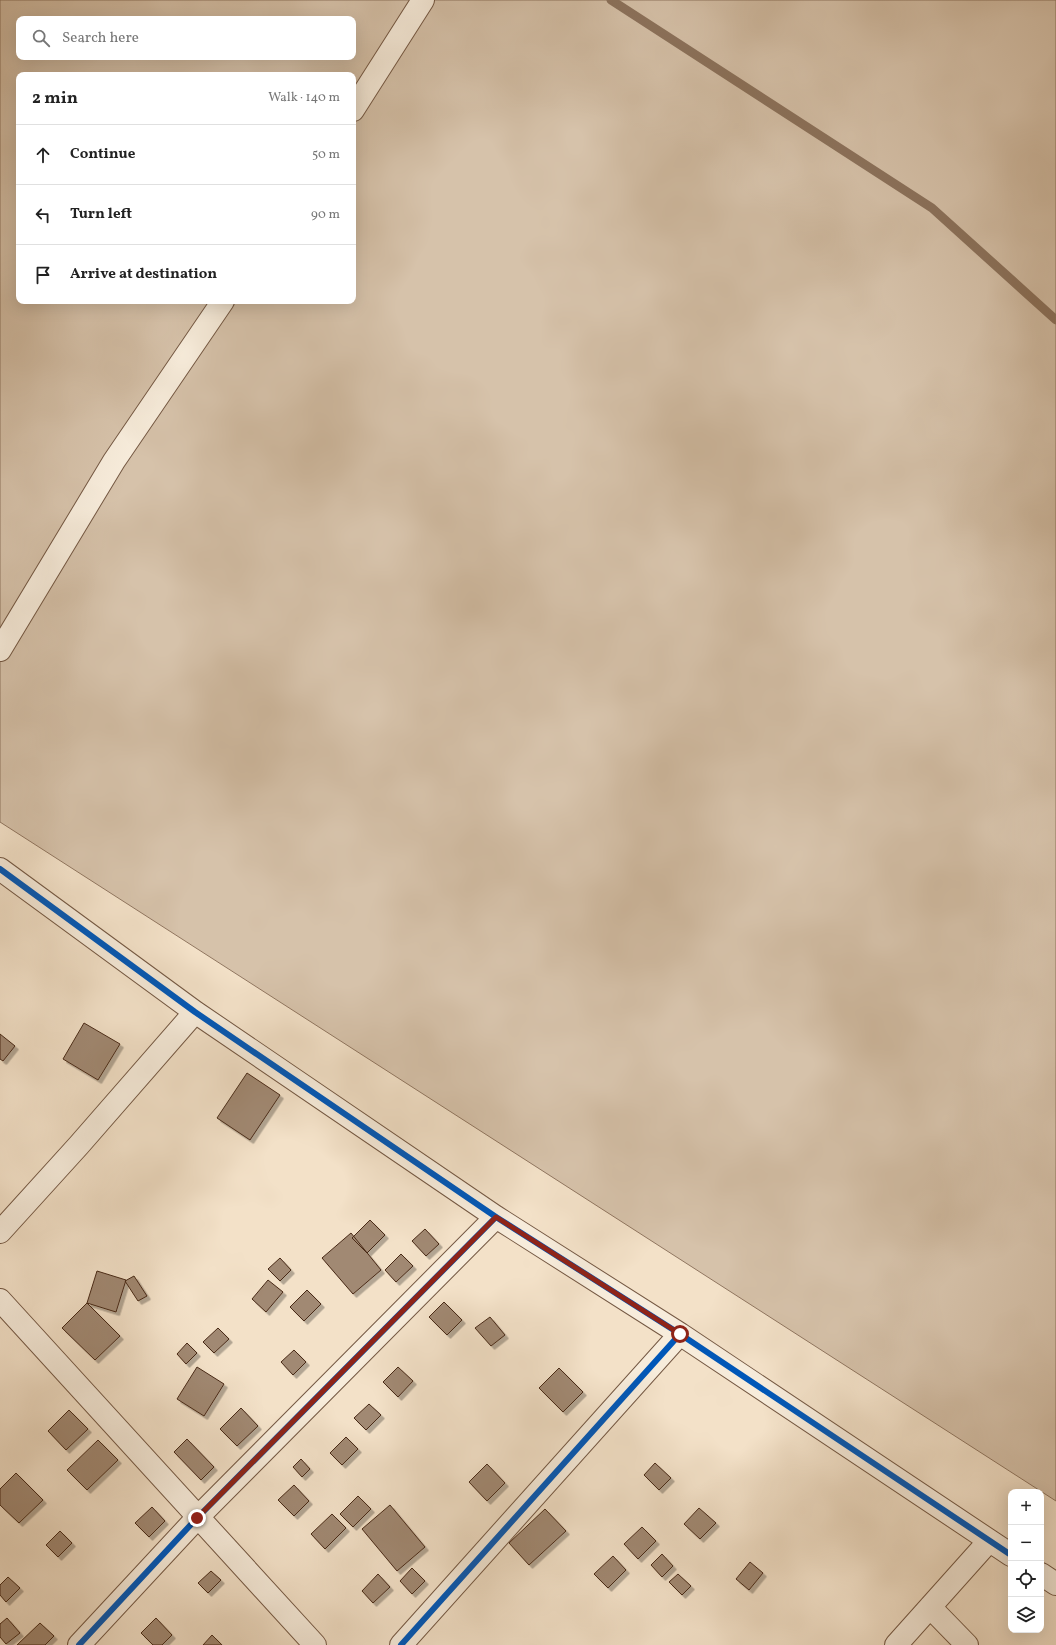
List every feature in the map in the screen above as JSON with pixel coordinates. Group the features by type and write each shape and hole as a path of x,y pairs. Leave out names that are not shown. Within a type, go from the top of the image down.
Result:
{"street":[{"path":"356,105 423,0"},
{"path":"0,650 114,461 221,304"},
{"path":"0,869 195,1012 496,1217 680,1334 1008,1553"},
{"path":"0,1232 79,1145 195,1012"},
{"path":"79,1645 197,1518 496,1217"},
{"path":"0,1300 314,1645"},
{"path":"401,1645 680,1334"},
{"path":"896,1645 989,1541"},
{"path":"1044,1576 1056,1584"},
{"path":"930,1607 967,1645"}],"shaded area":[{"path":"0,0 1056,0 1056,1501 1044,1493 1044,1489 1037,1489 0,822"}],"building":[{"path":"84,1023 120,1044 98,1080 63,1059"},
{"path":"0,1034 15,1046 3,1061 0,1059"},
{"path":"247,1073 280,1095 250,1140 217,1118"},
{"path":"370,1220 385,1235 367,1253 352,1238"},
{"path":"425,1229 439,1244 426,1256 412,1241"},
{"path":"351,1233 381,1270 353,1294 322,1258"},
{"path":"401,1254 413,1266 396,1282 385,1270"},
{"path":"280,1258 291,1270 280,1281 268,1269"},
{"path":"97,1271 126,1280 116,1312 87,1303"},
{"path":"134,1276 147,1296 138,1301 125,1281"},
{"path":"268,1280 283,1292 266,1312 252,1299"},
{"path":"307,1290 321,1304 304,1321 290,1307"},
{"path":"444,1302 462,1320 447,1335 429,1317"},
{"path":"87,1303 120,1336 95,1360 62,1328"},
{"path":"490,1317 505,1335 491,1346 475,1328"},
{"path":"218,1328 229,1339 214,1353 203,1342"},
{"path":"187,1343 197,1353 186,1364 177,1354"},
{"path":"294,1350 306,1362 293,1375 281,1362"},
{"path":"197,1367 224,1384 204,1416 177,1399"},
{"path":"398,1367 413,1381 398,1397 383,1382"},
{"path":"559,1368 583,1392 563,1412 539,1388"},
{"path":"369,1404 381,1415 366,1430 354,1418"},
{"path":"241,1408 258,1426 237,1446 220,1429"},
{"path":"69,1410 88,1429 66,1450 48,1431"},
{"path":"346,1437 358,1449 342,1465 330,1453"},
{"path":"187,1439 214,1467 201,1480 174,1452"},
{"path":"98,1440 118,1460 87,1490 67,1470"},
{"path":"301,1459 310,1469 302,1477 293,1467"},
{"path":"655,1463 671,1478 659,1490 644,1475"},
{"path":"487,1464 505,1483 487,1501 469,1482"},
{"path":"16,1473 43,1500 19,1523 0,1505 0,1489"},
{"path":"294,1485 309,1501 294,1516 278,1500"},
{"path":"358,1496 371,1509 353,1527 340,1514"},
{"path":"390,1505 425,1547 397,1571 362,1529"},
{"path":"152,1507 165,1521 149,1537 135,1523"},
{"path":"699,1508 716,1523 700,1539 684,1524"},
{"path":"545,1509 566,1531 529,1565 509,1543"},
{"path":"332,1514 346,1528 325,1549 311,1534"},
{"path":"642,1527 656,1541 638,1559 624,1544"},
{"path":"60,1531 72,1543 58,1557 46,1545"},
{"path":"662,1554 673,1566 662,1577 651,1565"},
{"path":"613,1556 626,1570 608,1588 594,1574"},
{"path":"750,1562 763,1573 749,1590 736,1579"},
{"path":"412,1568 425,1581 412,1594 400,1581"},
{"path":"211,1571 221,1580 208,1593 198,1583"},
{"path":"378,1574 390,1587 373,1603 362,1591"},
{"path":"678,1574 691,1586 682,1595 669,1582"},
{"path":"8,1577 20,1588 6,1602 0,1595 0,1585"},
{"path":"7,1618 20,1633 6,1644 0,1637 0,1624"},
{"path":"156,1618 172,1635 162,1645 153,1645 141,1633"},
{"path":"40,1623 54,1636 45,1645 17,1645"},
{"path":"212,1635 222,1645 203,1645"}],"waterway":[{"path":"611,0 932,208 1056,320"}],"cycle path":[{"path":"0,869 195,1012 496,1217 680,1334 1008,1553"},
{"path":"79,1645 197,1518 496,1217"},
{"path":"401,1645 680,1334"}],"route":[{"path":"197,1518 496,1217 680,1334"}]}
